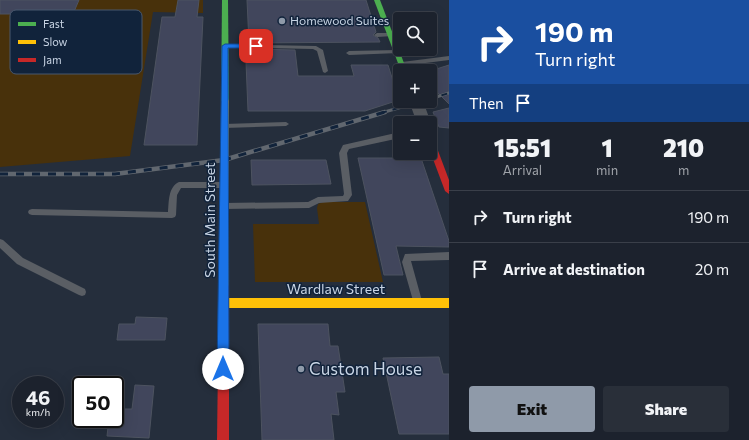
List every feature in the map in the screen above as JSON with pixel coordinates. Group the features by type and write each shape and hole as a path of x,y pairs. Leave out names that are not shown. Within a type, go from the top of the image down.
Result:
{"main road":[{"name":"South Main Street","path":"223,440 225,0"},
{"path":"377,0 393,41"},
{"path":"437,151 443,160 449,192"},
{"name":"Wardlaw Street","path":"224,304 449,303"}],"lane":[{"path":"377,34 391,35"},
{"path":"225,46 314,47 320,50 325,71"},
{"path":"349,53 393,52"},
{"path":"418,64 449,58"},
{"path":"224,126 286,124"},
{"path":"224,206 310,205 318,200 345,199 348,195 343,152 346,148 393,138"},
{"path":"32,212 172,215 174,192 175,188 179,185 224,185"},
{"path":"0,243 20,261 82,292"},
{"path":"418,303 406,262 408,257 449,256"}],"shaded area":[{"path":"0,0 203,0 203,13 153,12 130,156 0,167"},
{"path":"323,202 365,202 383,282 255,282 253,224 319,224 317,208 318,204"}],"building":[{"path":"0,0 79,0 75,10 10,10 10,14 0,14"},
{"path":"178,0 199,0 197,17 203,17 197,145 144,145 162,17 175,17"},
{"path":"247,0 366,0 376,32 373,35 378,38 380,42 249,43"},
{"path":"249,49 295,50 298,76 354,76 351,65 388,65 393,81 393,102 365,111 248,111 246,62 250,62"},
{"path":"449,65 449,104 437,92 437,69"},
{"path":"449,108 449,128 439,127 437,116 435,116 433,112"},
{"path":"358,158 422,160 449,241 449,247 396,246 403,275 384,275"},
{"path":"251,160 326,160 331,184 252,185"},
{"path":"136,317 167,318 165,340 117,340 119,324 135,324"},
{"name":"Custom House","path":"258,324 328,324 330,346 338,346 345,392 336,392 339,415 331,414 334,440 262,440"},
{"path":"439,357 443,374 449,374 449,434 399,434 383,358"},
{"path":"135,385 154,386 149,438 107,436 108,428 124,428 124,409 132,409"}],"railway":[{"path":"437,97 449,93"},
{"path":"381,113 398,108"},
{"path":"0,174 115,174 224,160 385,112"}],"traffic: fast":[{"path":"225,0 225,101"},
{"path":"377,0 401,64"}],"traffic: slow":[{"path":"224,287 225,101"},
{"path":"224,303 449,303"}],"traffic: jam":[{"path":"437,159 449,191"},
{"path":"223,440 224,287"}],"place":[{"name":"Homewood Suites","path":"282,21"},
{"name":"Custom House","path":"301,369"}],"route":[{"path":"223,369 225,46 256,46"}]}
